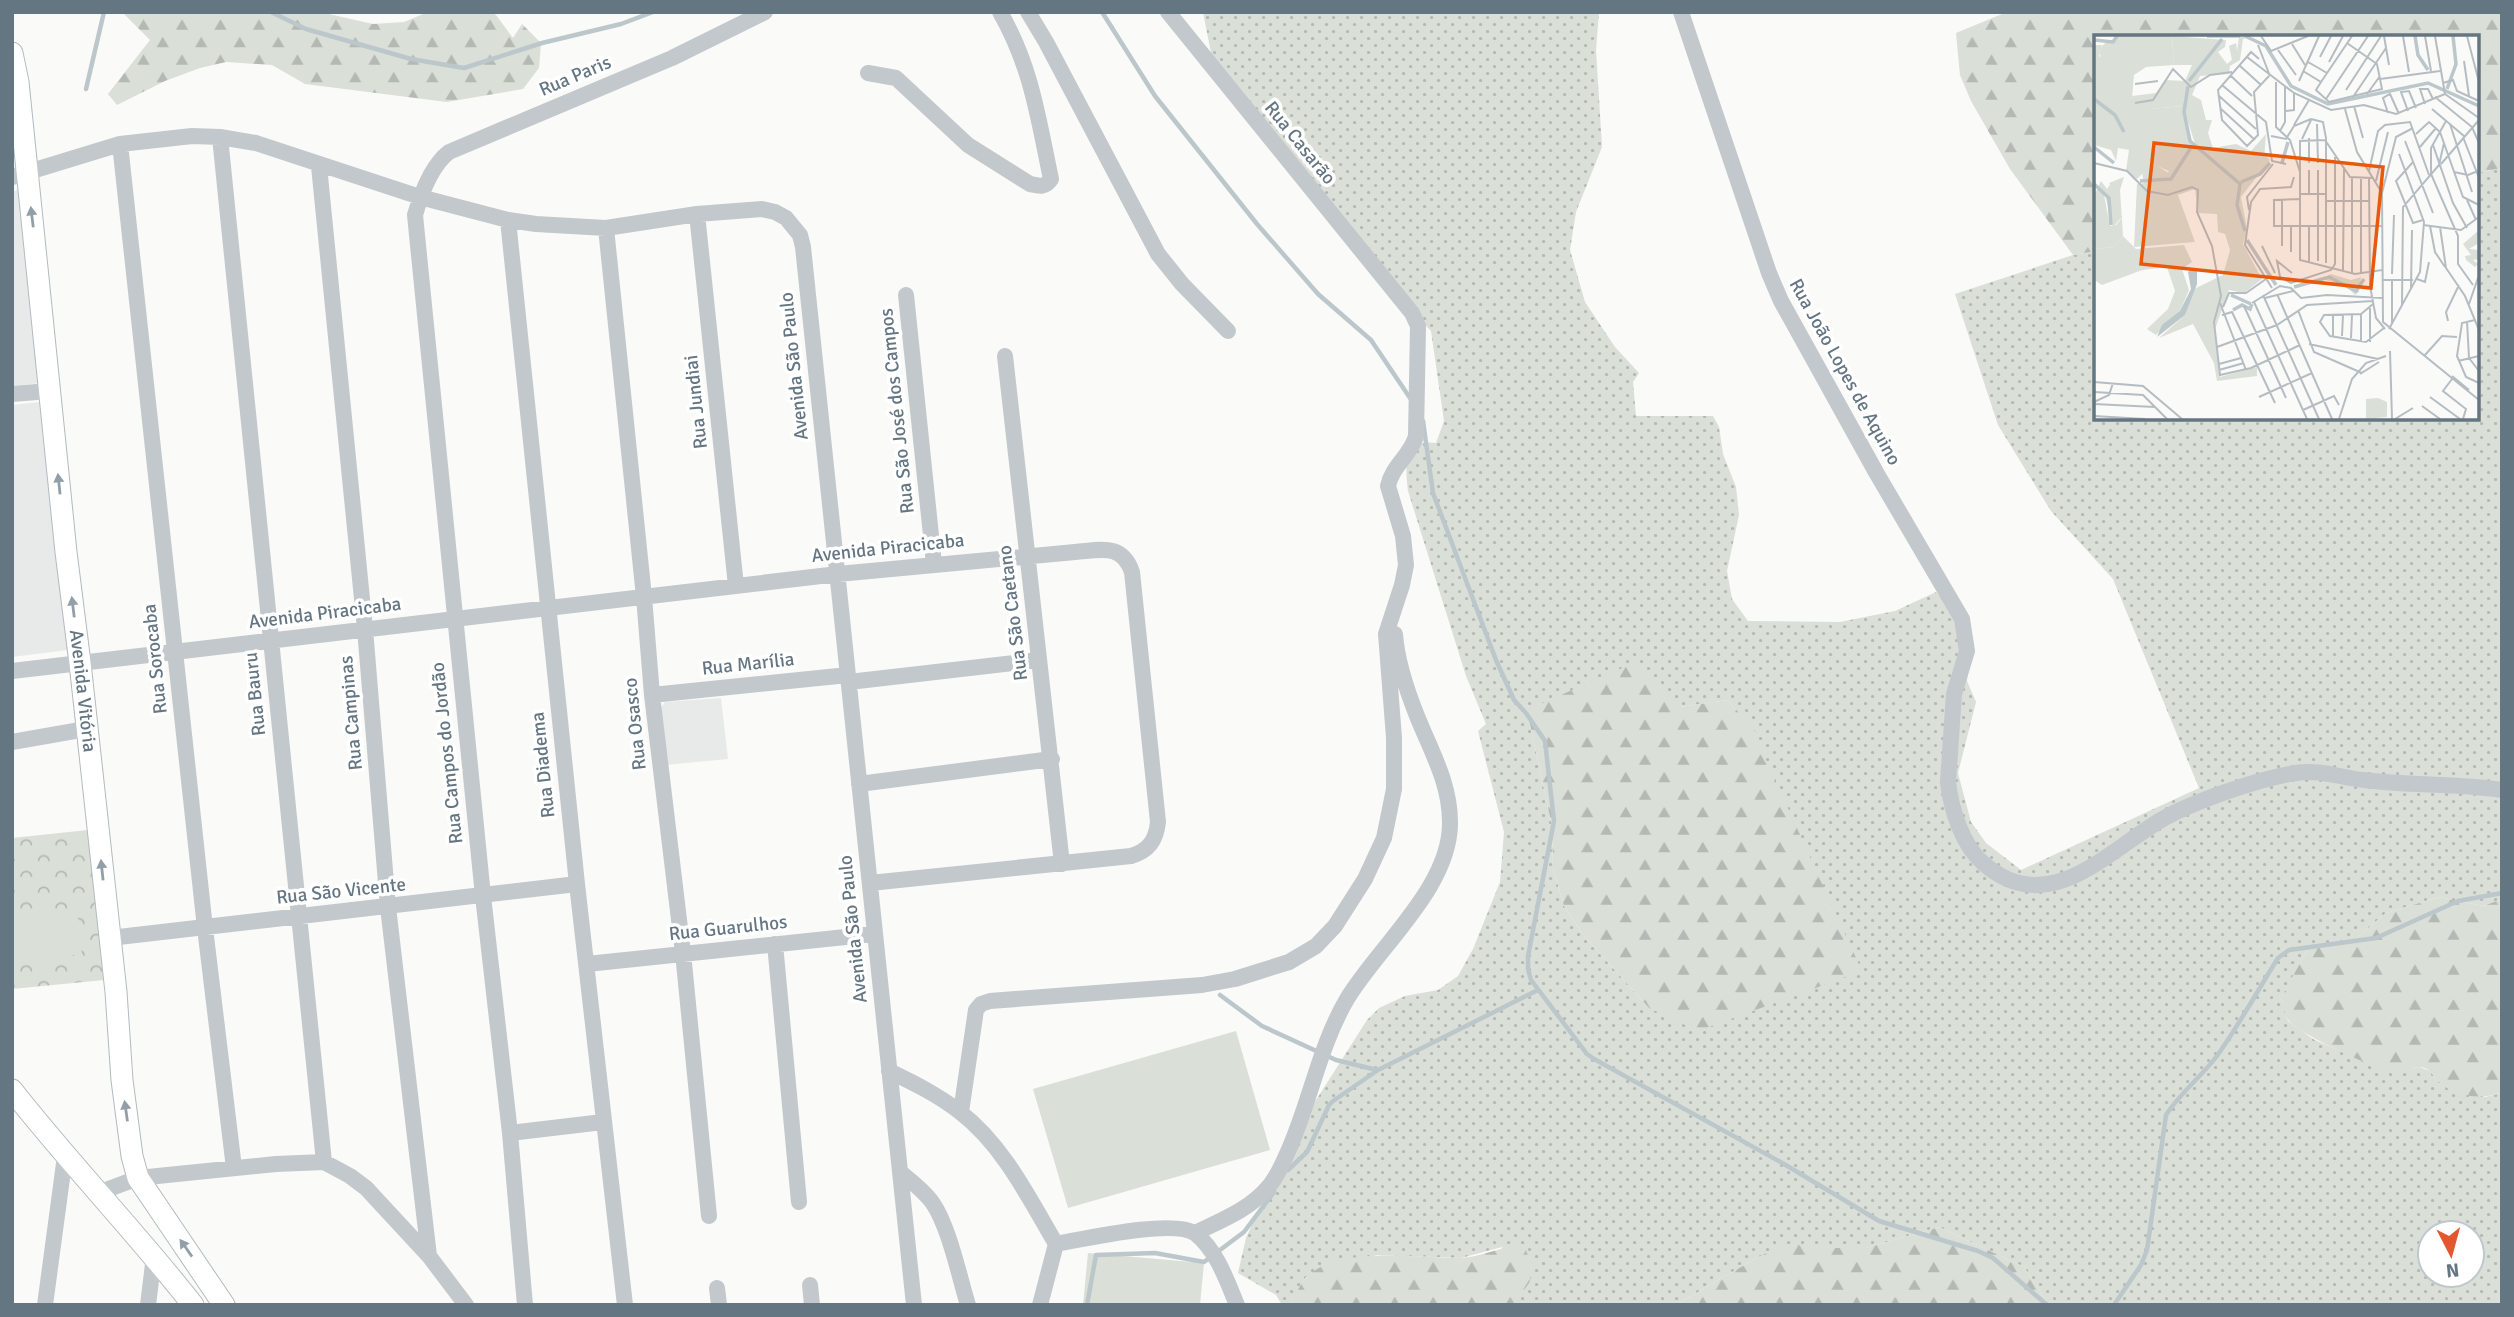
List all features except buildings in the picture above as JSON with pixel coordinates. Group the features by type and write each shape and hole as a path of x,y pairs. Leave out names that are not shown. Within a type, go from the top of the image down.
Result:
{"street":[{"name":"Rua Paris","path":"421,197 440,161 449,152 672,58 765,12"},
{"path":"869,73 896,78 968,145 1030,184 1047,184 1051,180 1032,83 1014,36 1000,12"},
{"path":"1028,12 1158,254 1182,284 1228,331"},
{"name":"Rua Casarão","path":"1168,12 1416,320 1419,343 1416,436 1413,446 1389,478 1388,486 1405,550 1402,585 1394,614"},
{"name":"Rua João Lopes de Aquino","path":"1681,12 1769,273 1781,301 1877,474 1962,619 1967,651 1954,694 1948,782 1949,796 1965,838 1978,859 1996,874 2016,884 2049,885 2113,854 2161,820 2185,808 2247,786 2298,772 2319,772 2363,780 2502,790"},
{"name":"Avenida Vitória","path":"12,53 18,82 19,175 38,261 48,391 80,663 132,1156 138,1178 223,1304"},
{"name":"Avenida São Paulo","path":"19,175 120,144 192,136 220,137 256,144 421,197 509,220 606,228 697,214 762,209 786,218 800,235 914,1305"},
{"name":"Rua Bauru","path":"220,137 324,1162"},
{"name":"Rua Sorocaba","path":"120,144 205,928 234,1168"},
{"name":"Rua Campinas","path":"319,166 365,629 388,907 429,1256"},
{"name":"Rua Campos do Jordão","path":"421,197 415,222 454,619 510,1133 525,1305"},
{"name":"Rua Jundiai","path":"697,214 736,586"},
{"name":"Rua Diadema","path":"509,220 577,884 625,1305"},
{"name":"Rua Osasco","path":"606,228 652,695 683,953 709,1216"},
{"name":"Rua São José dos Campos","path":"906,295 934,564"},
{"name":"Rua São Caetano","path":"1005,356 1062,864"},
{"path":"12,394 48,391"},
{"name":"Avenida Piracicaba","path":"12,671 838,573 1027,555 1105,550 1121,554 1132,572 1158,822 1157,835 1151,845 1141,853 1062,864 870,883"},
{"path":"961,1112 976,1010 981,1004 990,1000 1202,985 1235,979 1289,962 1316,946 1335,926 1365,879 1384,838 1394,789 1394,738 1386,634 1394,614"},
{"path":"1195,1233 1244,1208 1271,1184 1301,1121 1335,1019 1363,974 1400,931 1435,876 1448,843 1450,823 1447,791 1439,765 1416,714 1396,651 1394,614"},
{"name":"Rua Marília","path":"652,695 1039,660"},
{"path":"12,742 86,729"},
{"path":"859,784 1052,759"},
{"name":"Rua São Vicente","path":"110,938 483,897 577,884"},
{"name":"Rua Guarulhos","path":"587,964 874,934"},
{"path":"775,944 799,1202"},
{"path":"889,1071 929,1090 961,1112 988,1139 1013,1171 1056,1244 1040,1305"},
{"path":"12,1090 193,1305"},
{"path":"510,1133 603,1122"},
{"path":"45,1305 65,1156"},
{"path":"98,1193 138,1178 324,1162 366,1188 429,1256 466,1305"},
{"path":"900,1172 917,1185 933,1203 946,1234 968,1305"},
{"path":"1056,1244 1163,1228 1180,1228 1195,1233 1219,1264 1237,1305"},
{"path":"148,1305 153,1256"},
{"path":"810,1285 812,1305"}],"shaded area":[{"path":"19,189 40,383 12,386 12,192"},
{"path":"40,402 68,650 12,657 12,405"},
{"path":"721,698 728,759 665,765 659,711 665,702"}],"green space":[{"path":"122,12 320,12 373,24 404,22 428,12 491,12 513,38 522,24 541,43 539,68 523,89 447,102 305,84 272,65 226,62 165,81 117,105 108,94 150,40"},
{"path":"1203,12 1599,12 1596,50 1602,147 1576,212 1570,250 1585,302 1615,347 1639,373 1633,382 1636,416 1713,416 1719,427 1723,454 1736,487 1739,515 1727,571 1732,599 1748,621 1840,622 1895,611 1936,592 1953,610 1968,668 1967,681 1976,702 1958,773 1971,822 1986,843 2021,870 2199,788 2113,579 2051,511 1998,425 1955,294 2073,255 2094,251 2094,420 2479,420 2479,173 2502,168 2502,899 2483,906 2439,897 2386,913 2354,940 2309,946 2281,999 2288,1021 2313,1039 2362,1061 2398,1072 2419,1067 2430,1071 2438,1081 2485,1097 2502,1093 2502,1305 2049,1305 2024,1267 1939,1227 1866,1248 1827,1248 1758,1257 1676,1305 1513,1305 1502,1247 1461,1258 1377,1255 1306,1277 1290,1305 1282,1305 1276,1295 1238,1273 1246,1238 1259,1209 1276,1184 1311,1108 1367,1020 1379,1008 1405,996 1438,990 1458,976 1473,949 1500,882 1504,832 1478,731 1486,724 1466,676 1408,491 1408,456 1417,445 1436,443 1444,421 1431,331 1406,305 1211,53","holes":["1728,700 1757,735 1754,736 1649,1008 1585,937 1564,906 1553,868 1552,826 1527,710 1680,707"]},
{"path":"2007,12 2502,12 2502,168 2479,173 2479,35 2094,35 2094,251 2073,255 2010,169 1971,101 1960,75 1956,33"},
{"path":"1638,661 1680,707 1728,700 1758,735 1755,736 1862,971 1698,1031 1649,1008 1585,937 1564,906 1553,868 1552,826 1527,710"},
{"path":"88,830 104,980 12,989 12,838"},
{"path":"2439,897 2483,906 2502,899 2502,1093 2486,1096 2462,1094 2447,1088 2424,1068 2399,1072 2376,1066 2311,1037 2291,1023 2284,1012 2281,998 2309,946 2354,940 2386,913"},
{"path":"77,909 82,954 12,962 12,916"},
{"path":"1236,1031 1270,1150 1068,1208 1033,1089"},
{"path":"1939,1227 2024,1267 2049,1305 1676,1305 1780,1247 1806,1244 1827,1248 1866,1248"},
{"path":"1516,1246 1525,1248 1533,1268 1529,1283 1513,1305 1290,1305 1307,1277 1321,1267 1338,1261 1379,1256 1465,1258"},
{"path":"1088,1253 1204,1263 1200,1305 1083,1305"}],"waterway":[{"path":"86,89 104,12"},
{"path":"271,12 306,29 411,59 464,68 542,43 621,24 653,12"},
{"path":"1102,12 1155,96 1257,224 1318,294 1371,340 1410,398"},
{"path":"1423,421 1433,493 1496,660 1514,700 1545,741 1554,821 1528,956 1531,980 1587,1054 1594,1059 1784,1164 1879,1221 1993,1258 2047,1305"},
{"path":"2114,1305 2141,1265 2147,1250 2166,1115 2217,1056 2278,958 2289,950 2376,938 2458,901 2502,893"},
{"path":"1288,1170 1307,1152 1333,1101 1378,1070 1538,990"},
{"path":"1220,995 1262,1026 1336,1060 1377,1070"},
{"path":"1087,1305 1096,1255 1155,1253 1204,1262 1244,1232 1274,1192"}]}
